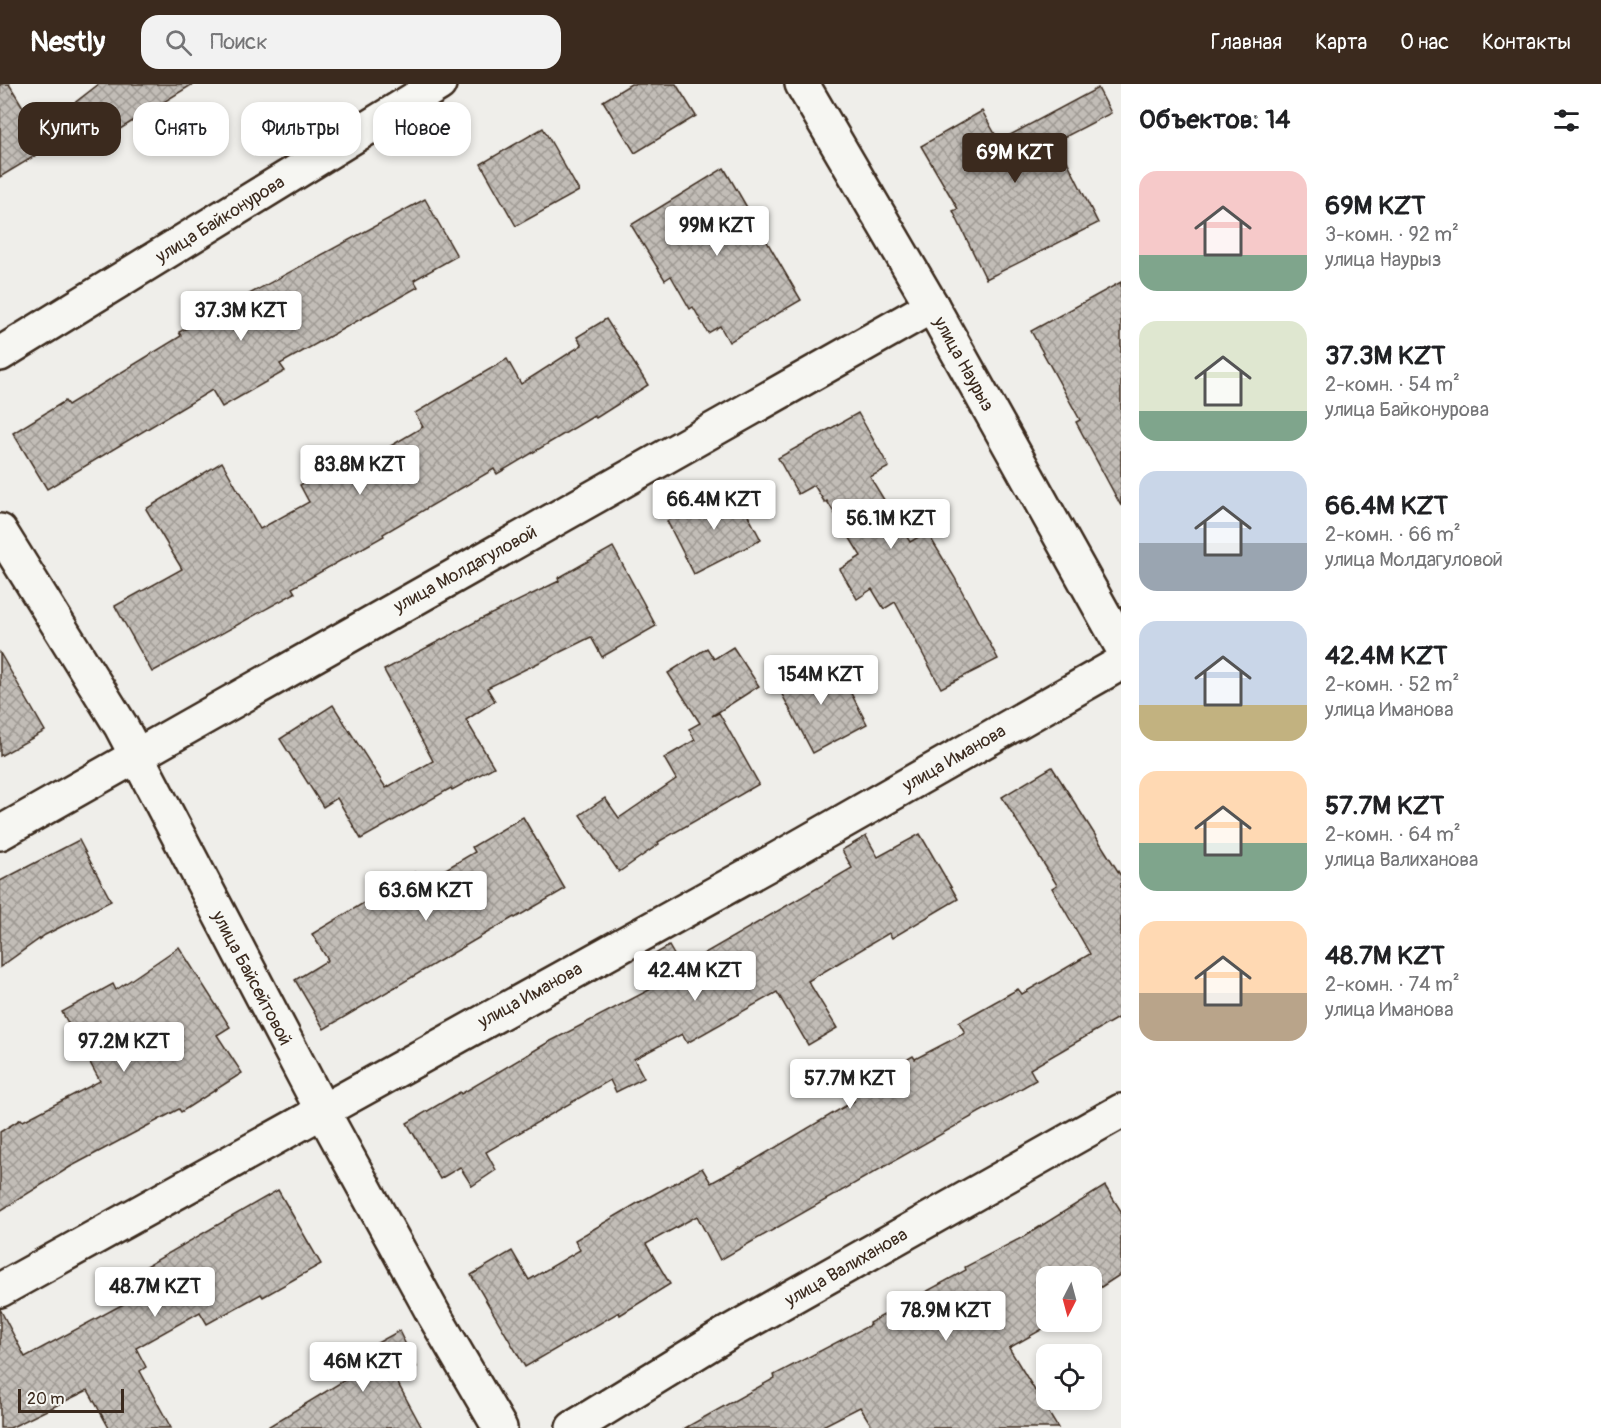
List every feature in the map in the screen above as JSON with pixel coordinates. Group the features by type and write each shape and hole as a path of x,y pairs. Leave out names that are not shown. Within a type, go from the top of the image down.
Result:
{"street":[{"name":"улица Байконурова","path":"0,354 440,84"},
{"name":"улица Наурыз","path":"802,84 932,306 1121,645"},
{"name":"улица Молдагуловой","path":"0,833 932,306"},
{"name":"улица Байсейтовой","path":"0,531 121,726 322,1110 434,1315 500,1428"},
{"name":"улица Иманова","path":"0,1290 774,861 1121,663"},
{"name":"улица Валиханова","path":"573,1428 726,1334 1121,1111"}],"building":[{"path":"0,84 9,84 20,102 18,102 18,156 35,156 0,177"},
{"path":"99,84 193,84 164,102 133,102 133,121 121,128 121,102 76,102"},
{"path":"631,84 676,84 696,116 635,153 603,101"},
{"path":"1098,88 1111,113 1057,141 1098,223 986,279 953,211 958,209 921,146 982,111 999,141"},
{"path":"543,128 579,191 516,226 481,164"},
{"path":"724,168 801,300 729,342 720,326 708,333 693,307 690,309 671,276 665,280 631,225"},
{"path":"425,199 457,256 414,280 418,287 280,364 285,371 222,407 212,390 47,489 13,433 65,401 68,405 181,336 179,332"},
{"path":"1121,282 1121,506 1076,422 1080,420 1031,331"},
{"path":"606,319 648,385 596,418 594,416 497,474 494,469 383,534 384,536 292,588 295,593 152,672 115,606 182,569 146,509 222,462 260,529 309,502 300,485 342,461 348,471 423,427 415,413 507,359 521,384 582,345 577,337"},
{"path":"858,413 889,467 870,477 910,542 927,532 955,578 998,659 941,688 895,602 884,609 872,589 857,599 840,569 861,556 827,501 825,503 814,485 798,494 778,458"},
{"path":"733,487 761,540 694,574 667,521"},
{"path":"613,547 656,626 602,657 591,637 487,688 495,701 466,720 494,767 452,790 451,788 361,839 337,798 323,807 280,739 333,705 386,788 433,761 384,670 559,581 558,578"},
{"path":"733,647 759,686 712,716 719,713 759,784 658,842 659,844 619,872 580,815 605,798 619,818 676,779 664,758 695,740 689,729 700,723 668,673 707,648 714,659"},
{"path":"0,653 45,731 0,756"},
{"path":"817,661 828,681 841,674 867,724 813,753 776,683"},
{"path":"1052,767 1121,876 1121,1016 1030,1069 1036,1080 720,1260 697,1216 646,1244 670,1284 620,1315 619,1312 525,1367 471,1275 512,1251 529,1280 580,1250 575,1240 636,1204 702,1168 711,1183 741,1168 854,1101 849,1093 913,1056 915,1059 965,1033 959,1022 1018,989 1022,994 1090,954 1052,888 1057,885 1002,797"},
{"path":"523,817 565,889 324,1029 295,980 328,960 312,934 415,872 422,883 475,852 472,847"},
{"path":"920,834 958,899 892,938 889,933 808,981 837,1028 808,1045 777,992 687,1043 682,1034 634,1059 644,1078 616,1092 610,1080 486,1152 496,1170 472,1186 460,1167 440,1179 407,1123 547,1043 655,987 641,962 669,946 681,967 852,868 842,850 866,836 878,857"},
{"path":"79,840 111,901 45,935 0,967 0,881"},
{"path":"179,947 230,1027 217,1035 242,1073 181,1112 179,1109 70,1167 0,1211 0,1132 21,1119 23,1121 100,1081 62,1012 113,984 116,990"},
{"path":"1105,1186 1121,1211 1121,1274 1102,1286 1102,1266 1036,1266 1037,1332 1009,1348 1036,1392 1036,1410 1047,1410 1058,1428 873,1428 860,1407 819,1428 685,1428 775,1378 774,1375 870,1325 869,1323 966,1270 965,1267 1025,1236"},
{"path":"278,1190 321,1264 263,1297 261,1294 207,1324 200,1312 136,1348 146,1367 140,1371 171,1428 109,1428 88,1390 10,1428 0,1428 0,1309 25,1357 142,1294 131,1275"},
{"path":"399,1331 417,1367 395,1378 422,1428 266,1428 345,1380 337,1365"}]}
